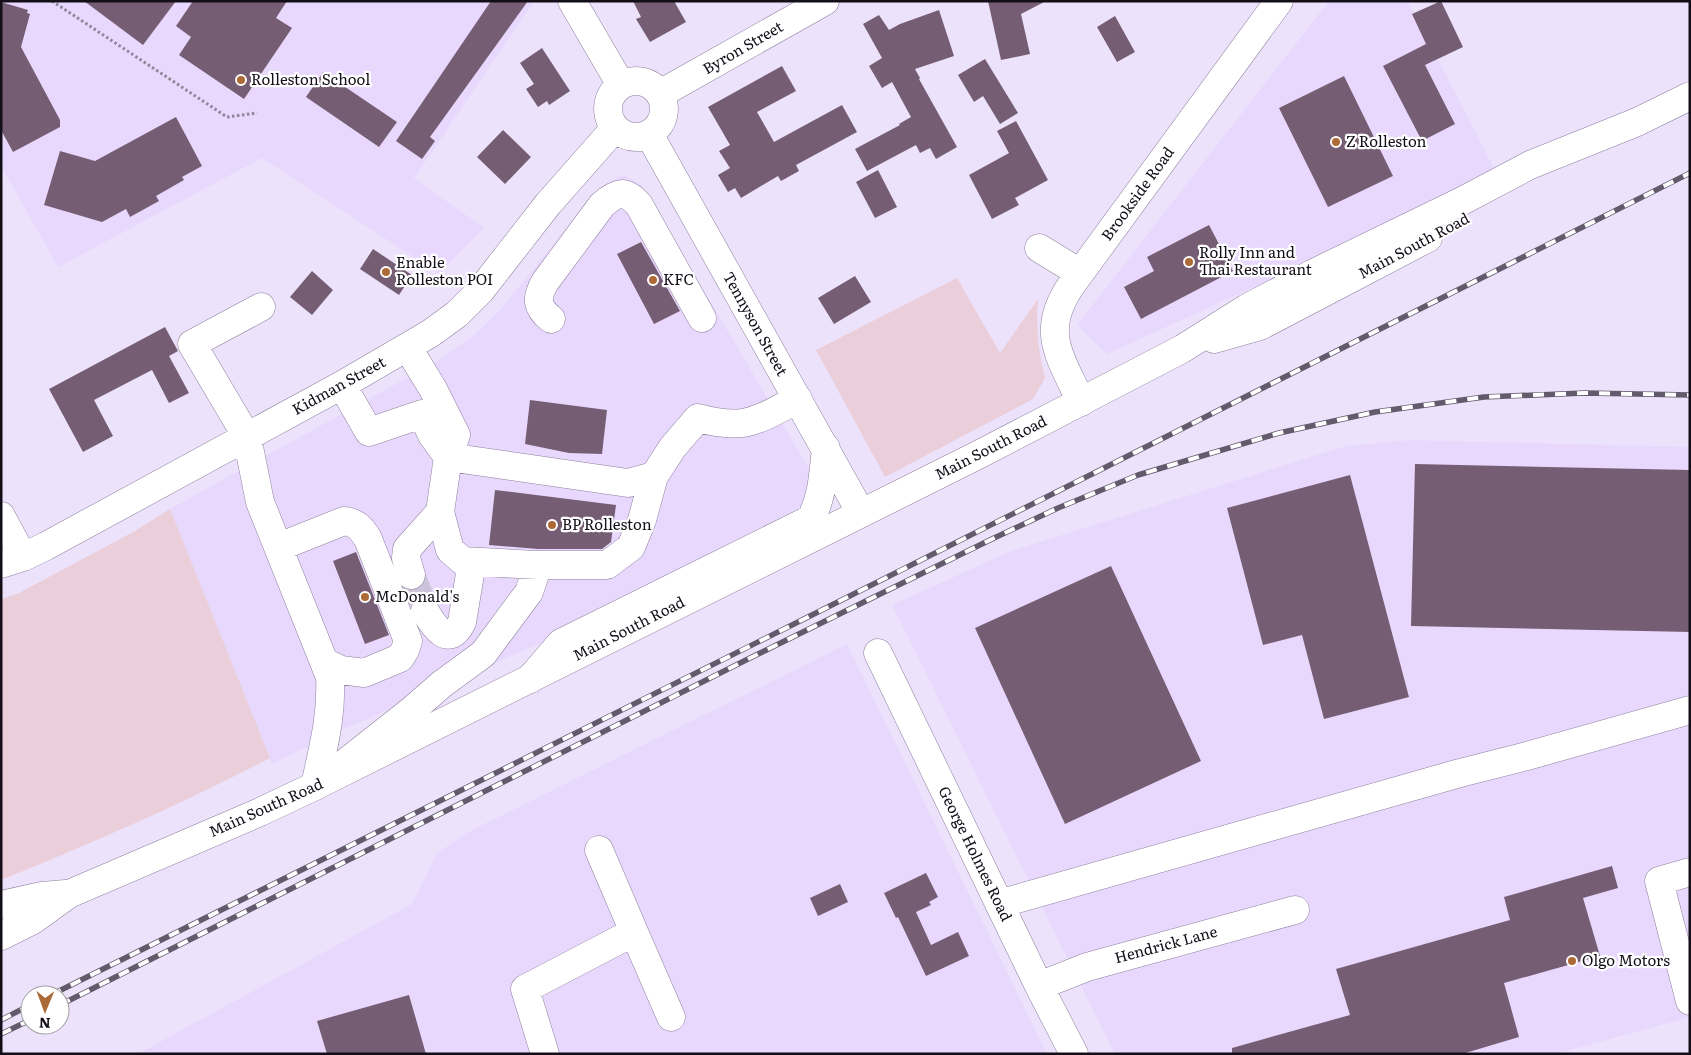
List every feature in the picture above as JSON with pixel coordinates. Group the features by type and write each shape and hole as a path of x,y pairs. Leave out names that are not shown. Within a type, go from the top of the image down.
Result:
{"main road":[{"path":"572,1 621,85"},
{"name":"Byron Street","path":"660,94 825,1"},
{"name":"Brookside Road","path":"1081,402 1058,351 1054,332 1059,305 1080,273 1278,1"},
{"path":"638,81 646,83 660,94 664,103 662,121 649,134 631,137 615,128 608,110 609,100 621,85 638,81"},
{"name":"Main South Road","path":"1,936 33,920 69,894 260,812 315,786 861,513 1182,349 1247,308 1530,165 1636,122 1690,96"},
{"name":"Kidman Street","path":"12,561 342,385 408,348 457,314 481,290 548,204 615,128"},
{"name":"Tennyson Street","path":"649,134 861,513"},
{"path":"551,319 544,314 540,307 540,290 602,205 611,197 621,193 631,196 639,205 702,318"},
{"path":"1039,248 1080,273"},
{"path":"261,307 192,344 247,437 260,502 330,677 331,703 315,786"},
{"path":"408,348 456,435 448,457 440,512 450,550 463,561 607,566 631,547 642,520 654,476 672,447 698,418 716,423 747,423 764,417 798,399"},
{"path":"342,385 369,432 422,414 432,436 448,457 628,483 654,476"},
{"path":"530,679 561,644 811,519 820,500 826,448"},
{"path":"411,575 406,558 407,549 440,512"},
{"path":"1,516 12,561"},
{"path":"279,547 344,521 358,526 368,539 408,641 405,650 400,658 364,673 352,673 326,663"},
{"path":"425,611 438,631 444,634 452,634 458,630 462,622 472,562"},
{"path":"315,786 411,711 442,684 483,654 529,592 538,565"},
{"name":"George Holmes Road","path":"878,653 1039,986 1074,1054"},
{"path":"999,904 1460,772 1527,756 1690,710"},
{"path":"599,850 671,1017"},
{"path":"1690,872 1659,881 1690,1002"},
{"name":"Main South Road","path":"1,905 42,896 69,894"},
{"name":"Hendrick Lane","path":"1039,986 1087,967 1295,910"},
{"path":"545,1054 524,989 634,932"}],"path":[{"path":"52,1 227,117 257,112"}],"shaded area":[{"name":"Rolleston School","path":"1,1 532,1 533,3 414,178 484,228 439,274 262,158 58,267 1,166"},
{"path":"1329,1 1408,1 1496,172 1313,260 1107,354 1077,325"},
{"path":"623,175 641,184 824,494 561,634 326,737 272,764 170,509 439,360 474,335 500,310 600,187"},
{"path":"957,278 1000,353 1038,299 1038,339 1045,378 1033,399 885,477 816,350"},
{"path":"1410,440 1690,447 1690,1017 1556,1054 1115,1054 892,605 1011,551 1346,446"},
{"path":"170,509 270,758 137,822 1,880 1,599 19,593 135,531"},
{"path":"847,644 1047,1054 138,1054 412,904 437,853 472,830"}],"building":[{"path":"84,1 176,1 143,45"},
{"path":"193,1 287,1 276,18 292,28 244,99 179,55 191,37 176,26"},
{"path":"491,1 528,1 430,137 435,141 422,159 396,141"},
{"path":"633,1 674,1 686,22 650,42 636,19 641,17"},
{"path":"988,1 1046,1 1021,14 1030,54 1001,60"},
{"path":"1441,1 1463,47 1425,65 1455,124 1422,141 1383,66 1426,44 1412,14"},
{"path":"1,2 28,10 27,13 30,14 21,47 60,120 60,127 13,152 1,130"},
{"path":"939,10 954,56 915,69 957,147 936,159 930,148 920,153 916,145 867,171 855,149 911,117 892,82 882,88 869,66 882,58 863,24 879,15 889,30"},
{"path":"1115,16 1135,52 1117,62 1097,27"},
{"path":"542,48 570,91 549,105 547,101 538,107 526,89 534,84 520,63"},
{"path":"985,59 1018,113 1000,124 983,96 974,102 958,75"},
{"path":"782,66 796,91 757,112 774,142 842,105 857,132 796,165 799,171 781,181 778,176 741,198 735,188 728,192 718,175 730,168 719,151 730,145 708,107"},
{"path":"323,72 397,122 379,147 306,97"},
{"name":"Z Rolleston","path":"1344,76 1393,176 1328,207 1279,108"},
{"path":"176,117 202,166 182,177 184,180 156,196 159,201 130,217 126,209 102,222 44,205 60,151 95,161"},
{"path":"1016,121 1048,180 1015,198 1019,205 992,219 969,175 1009,153 997,131"},
{"path":"503,130 531,157 505,184 477,157"},
{"path":"878,170 897,207 875,218 856,182"},
{"name":"Rolly Inn and Thai Restaurant","path":"1209,225 1233,271 1141,319 1124,287 1154,271 1147,257"},
{"name":"KFC","path":"641,242 680,311 654,324 617,254"},
{"name":"Enable Rolleston POI","path":"373,249 412,275 399,295 360,269"},
{"path":"312,271 333,290 312,315 290,297"},
{"path":"855,276 871,302 834,324 818,298"},
{"path":"165,327 178,351 169,356 189,393 169,403 152,370 94,400 113,436 83,452 49,389"},
{"path":"530,400 607,410 602,454 569,453 525,444"},
{"path":"1415,464 1690,470 1690,632 1411,626"},
{"path":"1350,475 1409,697 1324,719 1302,635 1263,645 1227,508"},
{"name":"BP Rolleston","path":"495,490 616,505 611,542 602,549 538,549 489,545"},
{"name":"McDonald's","path":"356,552 389,635 365,644 333,561"},
{"path":"1111,566 1201,761 1065,824 975,628"},
{"path":"425,581 431,597 424,595 418,597 411,605 404,589 416,590"},
{"path":"1612,866 1618,888 1583,898 1600,956 1504,983 1519,1037 1462,1054 1232,1054 1232,1048 1350,1015 1336,969 1510,920 1504,897"},
{"path":"926,873 938,897 929,902 931,905 916,912 931,945 958,932 969,956 926,976 898,917 896,918 884,893"},
{"path":"840,884 848,902 818,916 810,898"},
{"path":"409,995 426,1054 327,1054 317,1021"}],"tunnel":[{"path":"411,575 425,611"}],"railway":[{"path":"70,986 1690,173"},
{"path":"70,1000 750,658 992,539 1058,508 1138,475 1279,433 1375,412 1484,397 1585,393 1690,395"},
{"path":"1,1020 20,1010"},
{"path":"1,1034 20,1025"}],"place":[{"name":"Rolleston School","path":"241,80"},
{"name":"Z Rolleston","path":"1336,142"},
{"name":"Rolly Inn and Thai Restaurant","path":"1189,262"},
{"name":"Enable Rolleston POI","path":"386,272"},
{"name":"KFC","path":"653,280"},
{"name":"BP Rolleston","path":"552,525"},
{"name":"McDonald's","path":"365,597"},
{"name":"Olgo Motors","path":"1572,961"}]}
